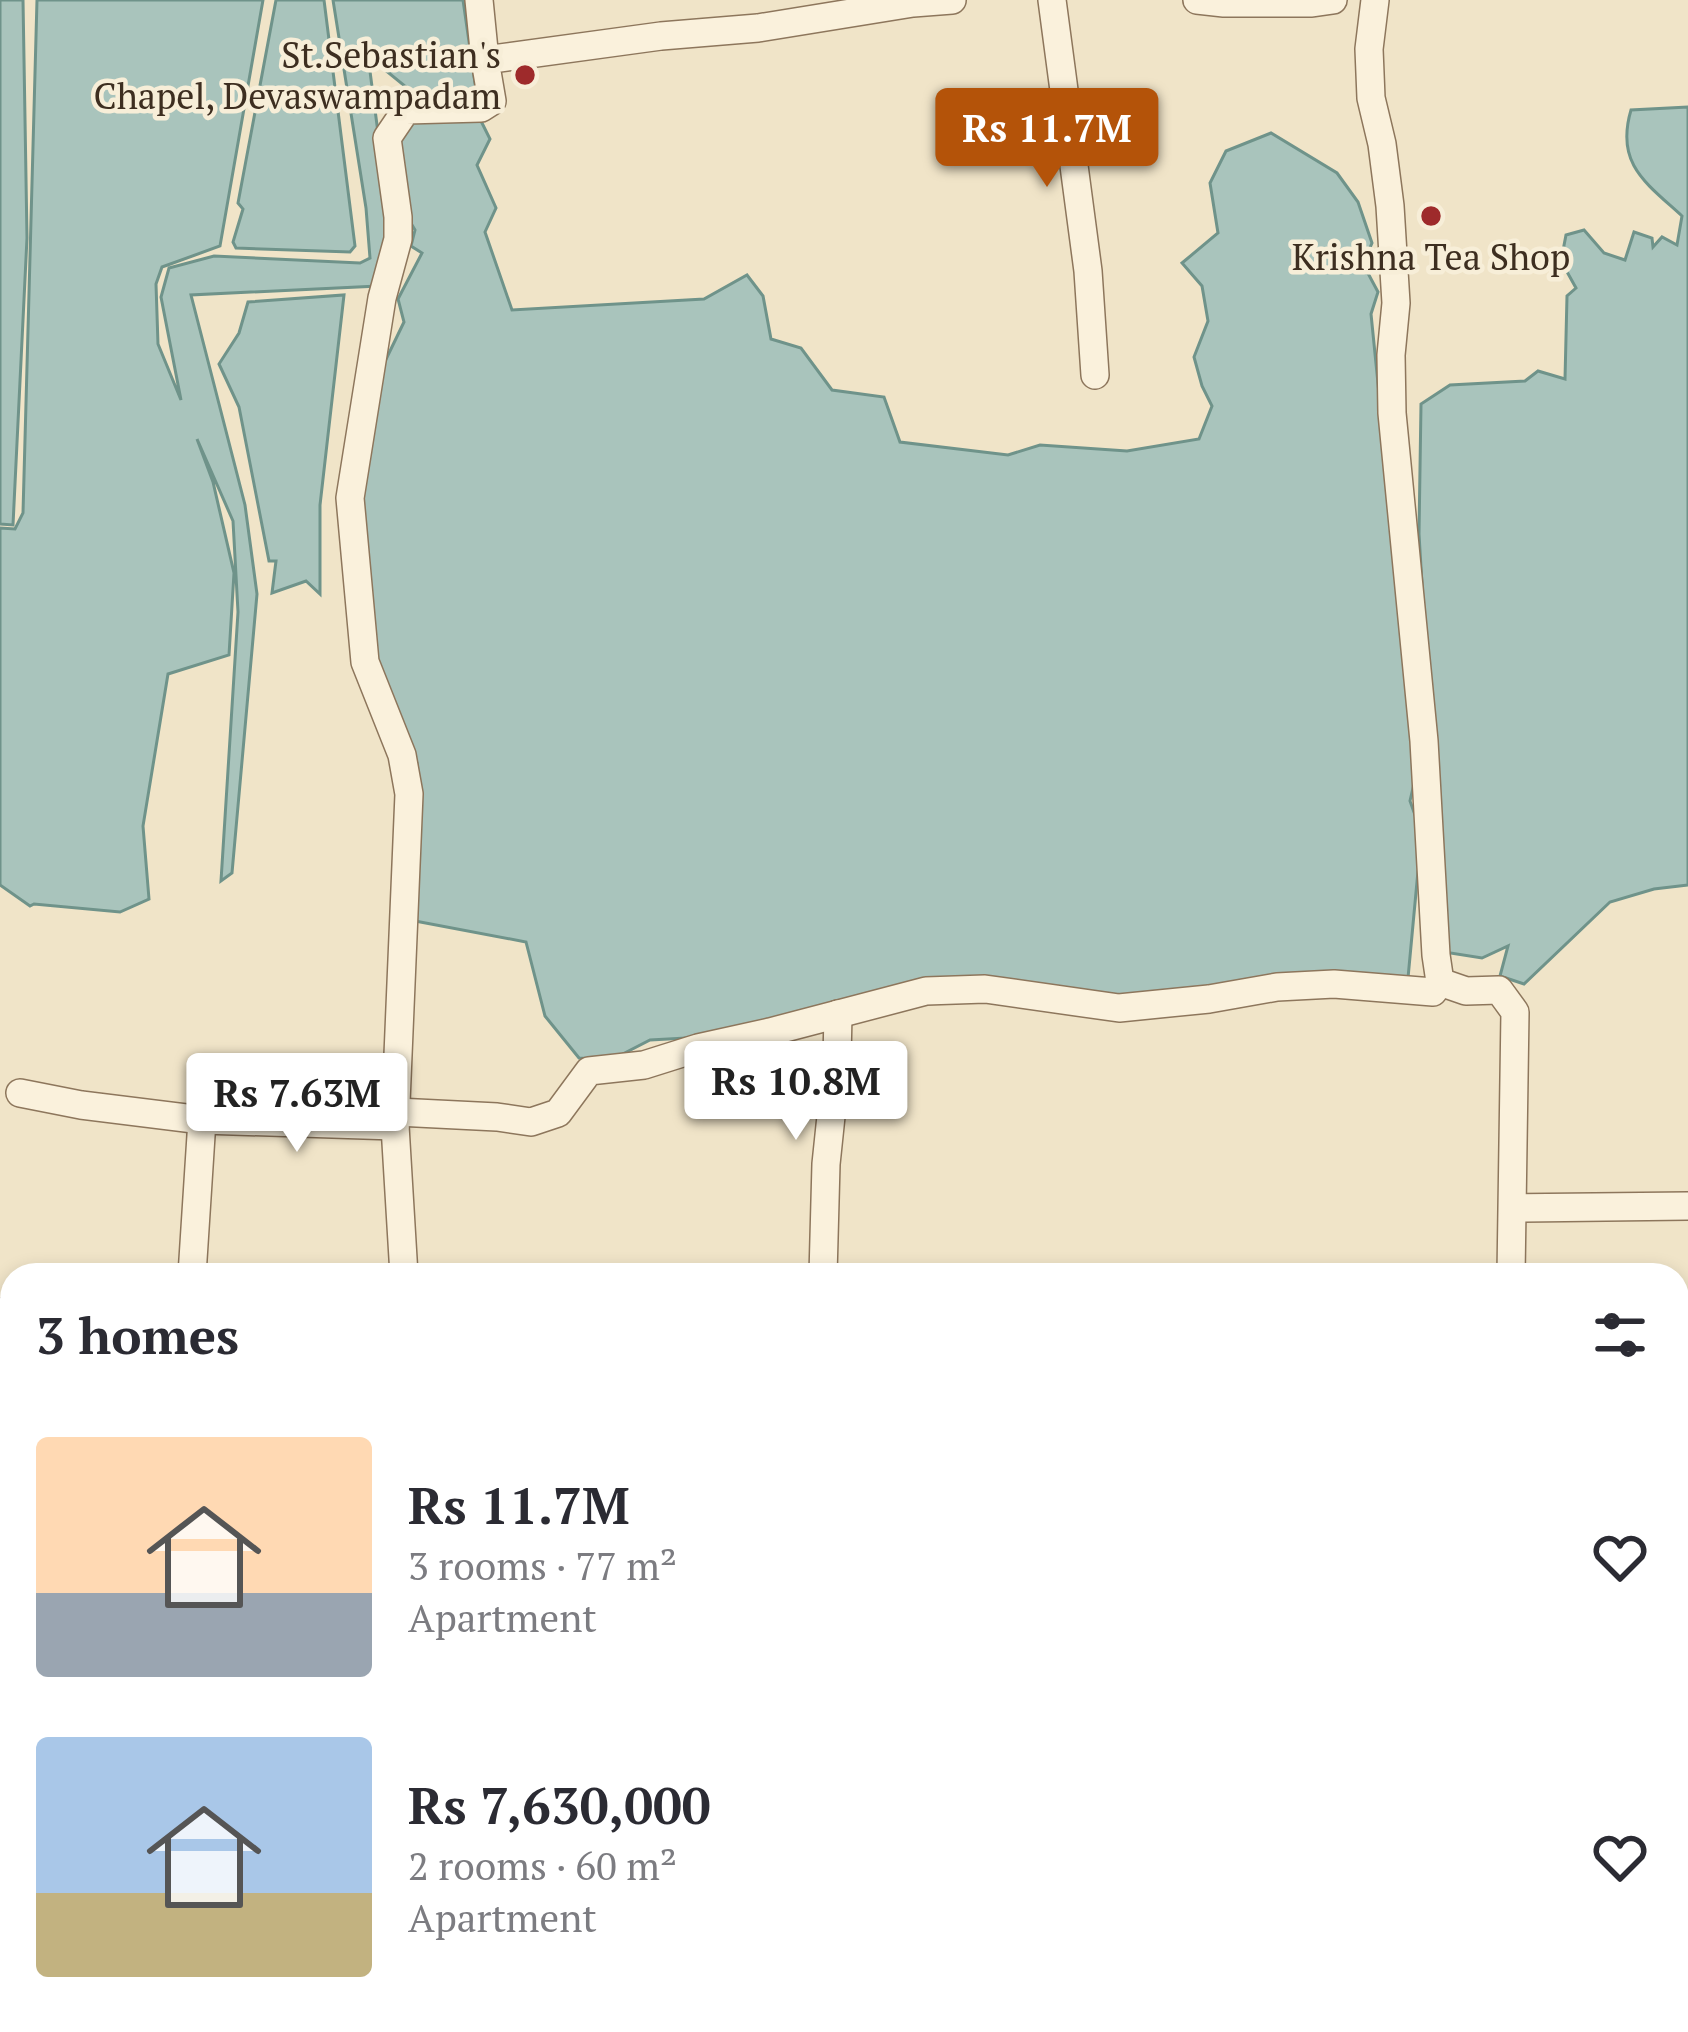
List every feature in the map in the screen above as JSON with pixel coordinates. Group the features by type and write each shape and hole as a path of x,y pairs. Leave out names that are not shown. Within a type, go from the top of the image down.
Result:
{"street":[{"path":"403,1263 396,1119 409,794 402,754 365,662 350,498 382,298 398,239 387,137 406,110 482,108 492,100 479,0"},
{"path":"484,59 952,0"},
{"path":"1052,0 1088,271 1095,376"},
{"path":"1197,0 1333,0"},
{"path":"20,1093 81,1106 202,1120 497,1117 531,1122 558,1113 589,1071 644,1065 926,991 985,989 1119,1008 1296,986 1433,992 1440,982 1424,741 1392,413 1396,303 1390,206 1371,98 1375,0"},
{"path":"1440,982 1466,991 1498,990 1515,1012 1511,1263"},
{"path":"823,1263 838,1014"},
{"path":"193,1263 202,1120"},
{"path":"1513,1208 1688,1206"}],"water":[{"path":"0,0 23,0 27,238 13,525 0,524"},
{"path":"37,0 263,0 220,246 162,267 156,284 158,344 181,400 161,297 169,268 214,256 360,263 370,258 333,0 463,0 477,97 428,105 368,56 392,240 378,286 191,295 245,505 257,594 232,873 221,881 238,612 233,521 197,439 213,482 234,573 229,655 168,674 143,826 149,899 120,912 30,906 0,885 0,528 15,529 23,513"},
{"path":"276,0 324,0 355,246 350,252 236,248 233,242 243,209 238,203"},
{"path":"1688,107 1688,885 1610,902 1524,984 1500,976 1508,946 1482,958 1444,952 1419,534 1421,404 1450,385 1525,381 1538,371 1565,379 1567,296 1576,288 1561,261 1566,235 1584,230 1604,253 1625,260 1634,232 1652,238 1653,247 1662,237 1677,245 1682,216 1637,171 1627,145 1627,129 1631,110"},
{"path":"480,119 490,139 477,165 496,208 485,232 512,310 704,299 747,275 763,296 771,339 801,348 832,390 884,397 900,442 1008,455 1040,445 1127,451 1199,439 1212,406 1194,357 1208,321 1202,286 1182,263 1218,233 1210,183 1226,151 1271,133 1337,173 1358,202 1372,243 1363,264 1378,292 1371,314 1417,771 1410,801 1426,846 1418,871 1408,978 1170,998 1085,996 977,979 705,1037 650,1040 613,1059 579,1058 545,1016 526,942 415,921 417,763 367,650 352,491 376,380 404,322 398,299 422,253 411,246 415,230 398,201 395,143 414,122"},
{"path":"344,295 320,505 320,594 306,581 272,593 276,561 269,561 239,407 219,364 239,333 248,302"}],"place":[{"name":"St.Sebastian's Chapel, Devaswampadam","path":"525,75"},
{"name":"Krishna Tea Shop","path":"1431,216"}]}
